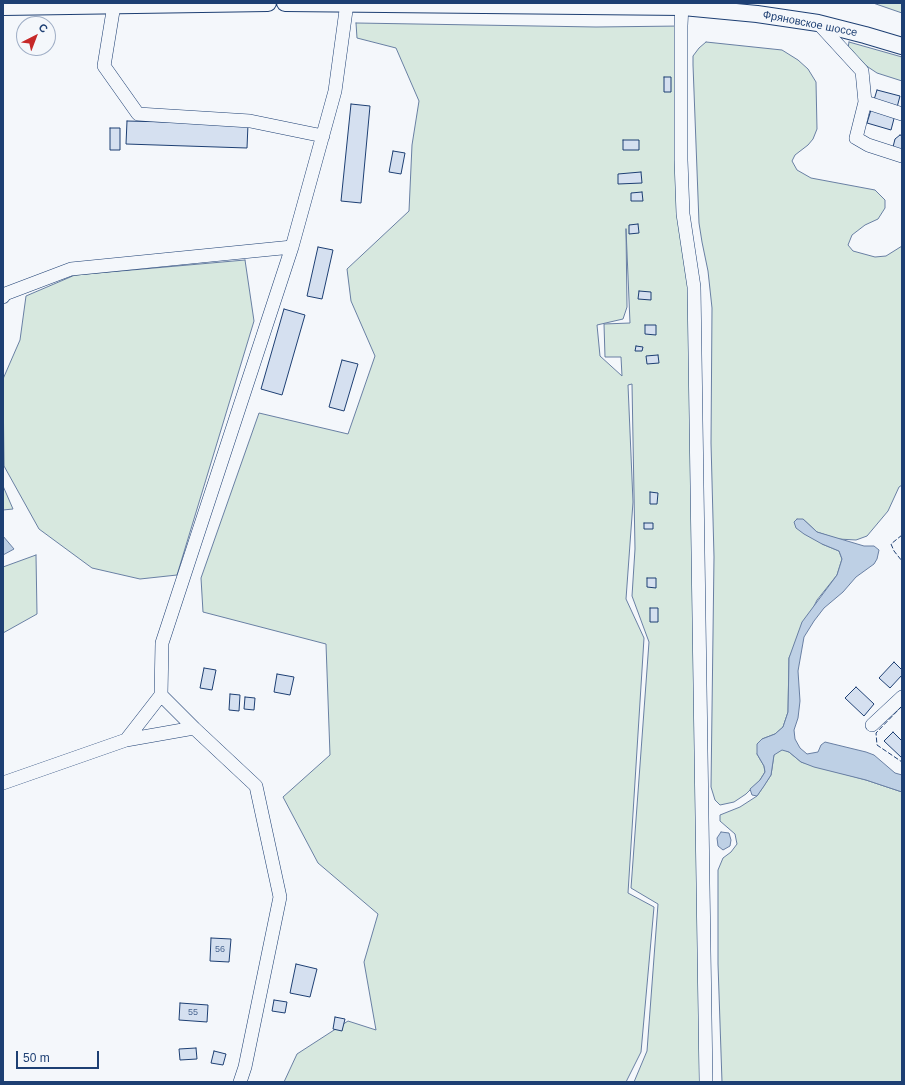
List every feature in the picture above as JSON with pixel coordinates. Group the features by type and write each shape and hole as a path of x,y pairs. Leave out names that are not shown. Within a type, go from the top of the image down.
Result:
{"main road":[{"path":"3,6 268,3"},
{"name":"Фряновское шоссе","path":"285,3 683,5 818,23 902,46"}],"street":[{"path":"126,740 161,695 162,643 292,247 335,92 347,3"},
{"path":"114,5 104,66 138,114 250,121 322,136"},
{"path":"683,5 681,26 681,160 683,214 694,286 706,1082"},
{"path":"818,23 862,71 865,102 856,138 868,145 902,156"},
{"path":"865,102 902,114"},
{"path":"3,297 5,294 71,268 292,247"},
{"path":"161,695 256,786 280,897 245,1067 240,1082"},
{"path":"872,725 902,697"},
{"path":"3,783 126,740 194,728"}],"shaded area":[{"path":"873,3 902,3 902,13"},
{"path":"356,23 596,27 681,26 681,160 694,287 706,1082 634,1082 647,1051 658,904 631,888 649,642 632,596 635,549 632,384 628,385 633,502 626,599 644,638 628,893 654,907 641,1052 626,1082 284,1082 297,1054 348,1021 376,1030 364,962 378,914 318,863 283,797 330,755 326,644 203,612 201,578 259,413 348,434 375,356 351,301 347,269 409,211 412,145 419,101 396,48 357,38","holes":["626,229 630,323 604,324 605,357 621,357 622,376 600,356 597,325 623,319 627,307"]},
{"path":"706,42 782,50 798,60 808,69 816,82 817,129 813,139 795,155 792,161 797,170 811,178 875,190 885,200 885,208 878,219 865,225 852,235 848,245 853,251 875,257 886,256 902,246 902,485 899,487 888,511 867,536 856,540 838,539 817,532 803,519 822,544 839,551 842,559 837,575 817,600 789,658 788,712 783,727 775,734 762,739 757,754 764,766 765,772 760,780 746,794 734,802 720,805 715,800 711,787 714,557 711,443 712,308 708,271 699,223 693,65 693,56"},
{"path":"849,42 902,57 902,81 877,73 865,65 848,48"},
{"path":"245,260 254,321 177,575 140,579 92,568 39,529 4,466 3,379 20,340 26,296 75,275"},
{"path":"3,486 13,509 3,510"},
{"path":"36,555 37,614 3,633 3,567"},
{"path":"782,749 789,752 801,762 866,780 902,792 902,1082 722,1082 718,964 718,870 723,858 731,852 737,844 735,834 720,821 720,815 740,807 757,796 771,775 774,754"}],"water":[{"path":"797,519 803,519 817,532 864,546 874,546 879,550 874,564 856,577 843,592 824,608 804,637 798,671 800,701 798,718 794,730 795,739 800,748 807,754 818,752 821,745 825,742 874,755 895,773 902,775 902,792 866,780 814,767 801,762 789,752 782,750 774,755 771,775 764,786 757,796 752,795 750,789 760,780 765,772 764,766 757,754 757,744 762,739 775,734 783,727 788,712 789,658 802,622 837,575 842,559 839,551 822,544 796,528 794,522"},
{"path":"3,536 14,549 3,555"},
{"path":"721,832 729,833 731,840 730,846 723,850 718,846 717,838"}],"building":[{"path":"664,77 671,77 671,92 664,92"},
{"path":"877,90 900,96 891,130 867,123"},
{"path":"351,104 370,106 361,203 341,201"},
{"path":"127,121 248,124 247,148 126,144"},
{"path":"110,128 120,128 120,150 110,150"},
{"path":"900,135 902,136 902,150 893,147 895,139"},
{"path":"623,140 639,140 639,150 623,150"},
{"path":"393,151 405,153 401,174 389,172"},
{"path":"641,172 642,183 618,184 618,174"},
{"path":"642,192 643,201 631,201 631,193"},
{"path":"638,224 639,233 629,234 629,225"},
{"path":"318,247 333,250 322,299 307,296"},
{"path":"639,291 651,292 651,300 638,299"},
{"path":"284,309 305,315 282,395 261,389"},
{"path":"645,325 656,325 656,335 645,334"},
{"path":"636,346 643,347 642,351 635,351"},
{"path":"658,355 659,363 647,364 646,356"},
{"path":"342,360 358,364 344,411 329,407"},
{"path":"650,492 658,493 657,504 650,504"},
{"path":"644,523 653,523 653,529 644,529"},
{"path":"647,578 656,578 656,588 647,587"},
{"path":"650,608 658,608 658,622 650,622"},
{"path":"894,662 902,670 902,675 890,688 879,678"},
{"path":"204,668 216,670 212,690 200,688"},
{"path":"277,674 294,677 290,695 274,692"},
{"path":"856,687 874,704 864,716 845,698"},
{"path":"230,694 240,695 239,711 229,710"},
{"path":"245,697 255,698 254,710 244,709"},
{"path":"893,732 902,741 902,758 884,741"},
{"path":"211,938 231,939 229,962 210,961"},
{"path":"296,964 317,969 310,997 290,993"},
{"path":"274,1000 287,1002 285,1013 272,1011"},
{"path":"180,1003 208,1005 207,1022 179,1020"},
{"path":"335,1017 345,1019 342,1031 333,1029"},
{"path":"196,1048 197,1059 180,1060 179,1049"},
{"path":"214,1051 226,1054 223,1065 211,1063"}],"fence":[{"path":"902,535 891,544 894,551 902,561"},
{"path":"902,706 876,733 877,745 902,762"}]}
